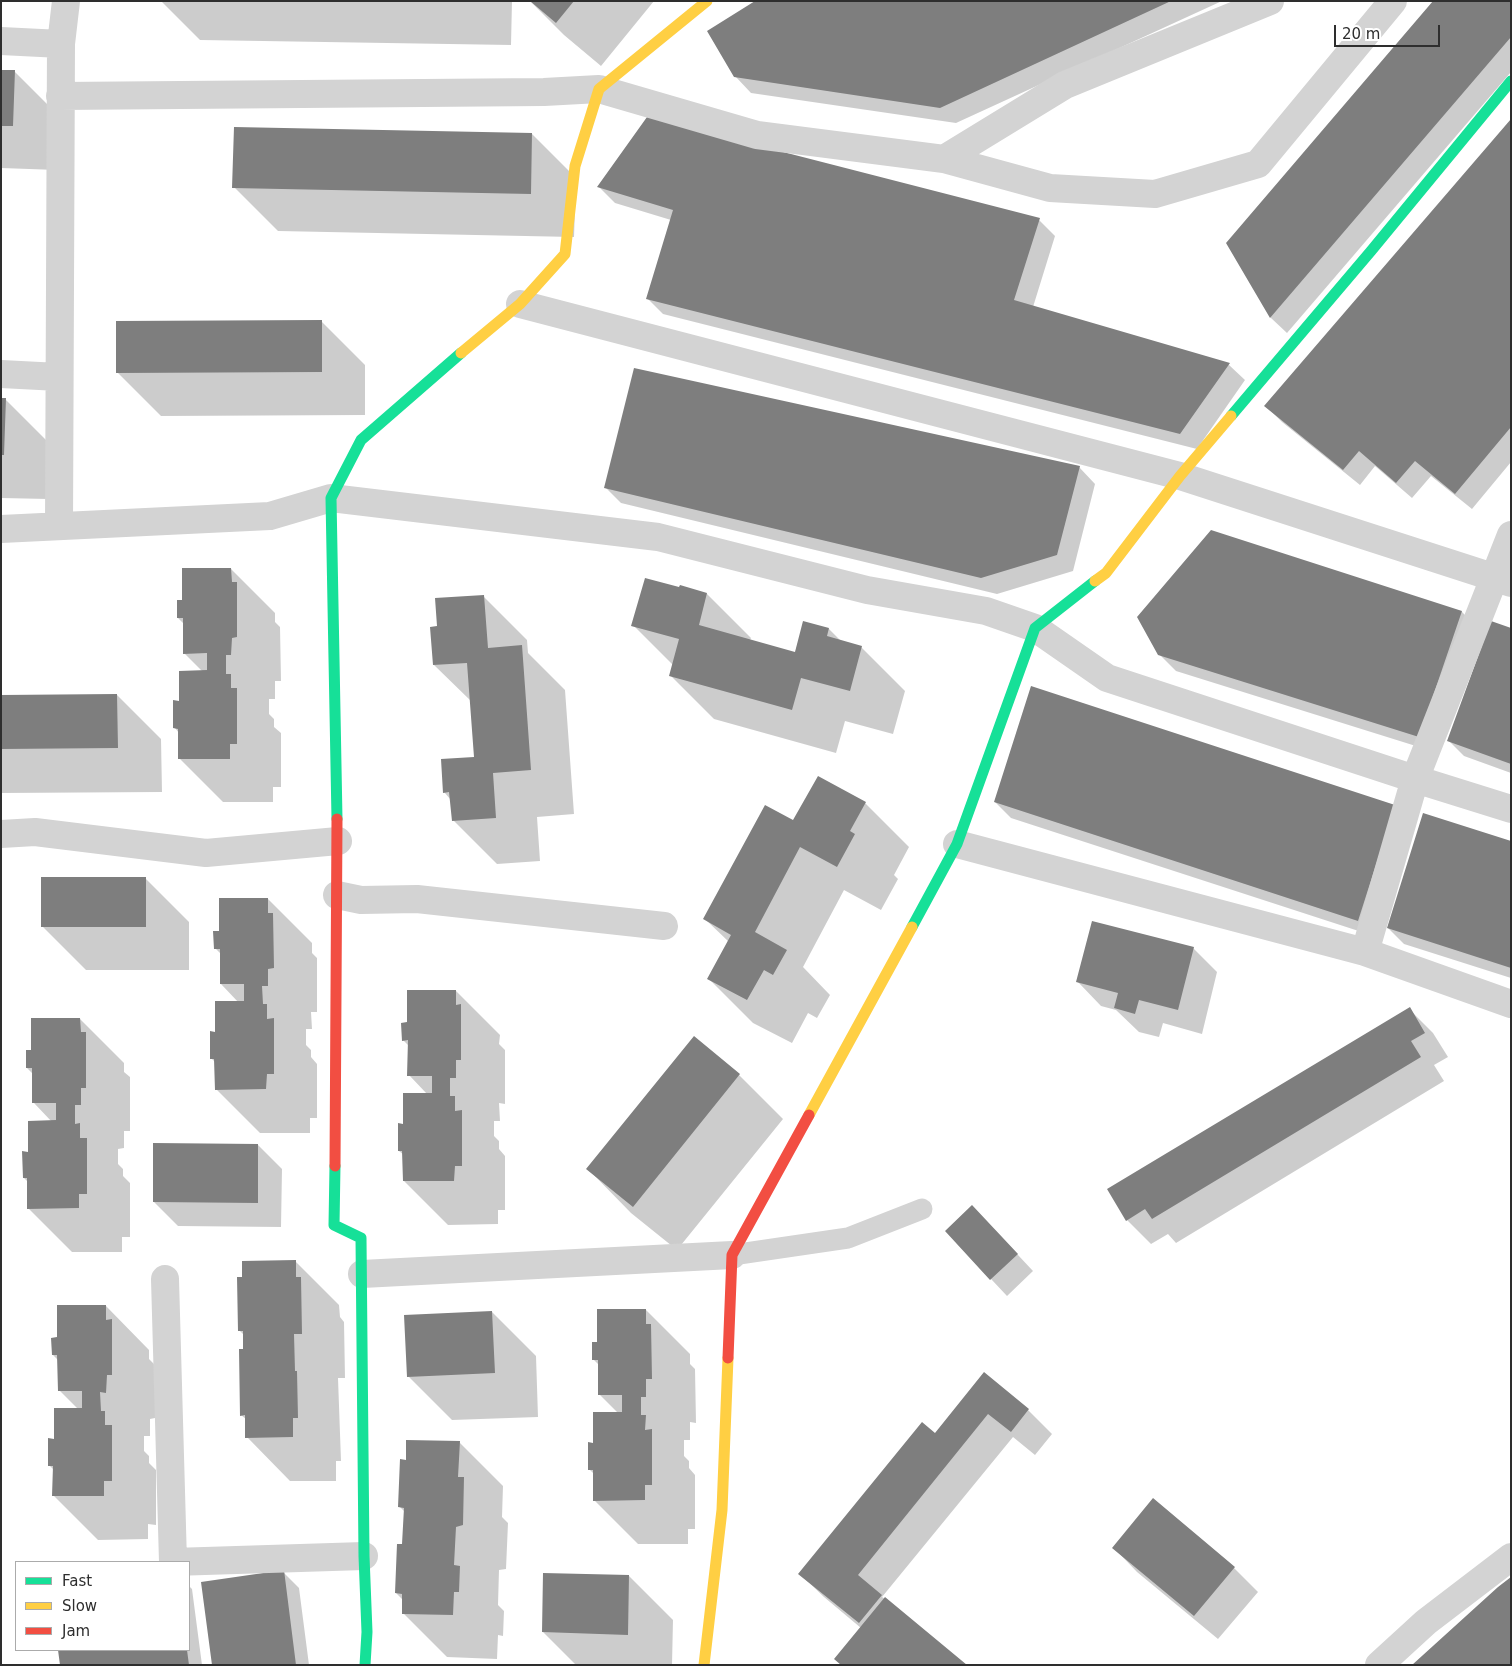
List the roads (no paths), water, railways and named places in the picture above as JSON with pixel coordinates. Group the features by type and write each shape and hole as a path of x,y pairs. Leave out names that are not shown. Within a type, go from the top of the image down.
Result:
{"street":[{"path":"59,525 60,96 61,44 66,1"},
{"path":"365,1665 361,1238 334,1225 338,840 331,498 361,440 520,304 565,254 575,166 599,89 707,1"},
{"path":"944,159 1065,85 1270,1"},
{"path":"60,96 525,92 599,89 757,135 944,159 1050,188 1154,194 1258,164 1393,1"},
{"path":"1,41 61,44"},
{"path":"704,1665 722,1510 732,1255 957,844 1034,628 1106,573 1180,476 1371,251 1511,81"},
{"path":"520,304 1180,476 1503,581"},
{"path":"1,374 59,377"},
{"path":"1,529 270,516 331,498 658,537 867,590 986,611 1034,628 1107,678 1511,809"},
{"path":"1365,952 1415,779 1503,581 1511,535"},
{"path":"1,834 35,832 206,853 338,840"},
{"path":"957,844 1365,952 1511,1004"},
{"path":"337,895 361,900 417,899 664,926"},
{"path":"362,1274 732,1255"},
{"path":"165,1280 173,1561"},
{"path":"190,1561 364,1556"},
{"path":"1379,1665 1426,1622 1511,1557"}],"lane":[{"path":"732,1255 848,1238 922,1209"}]}
